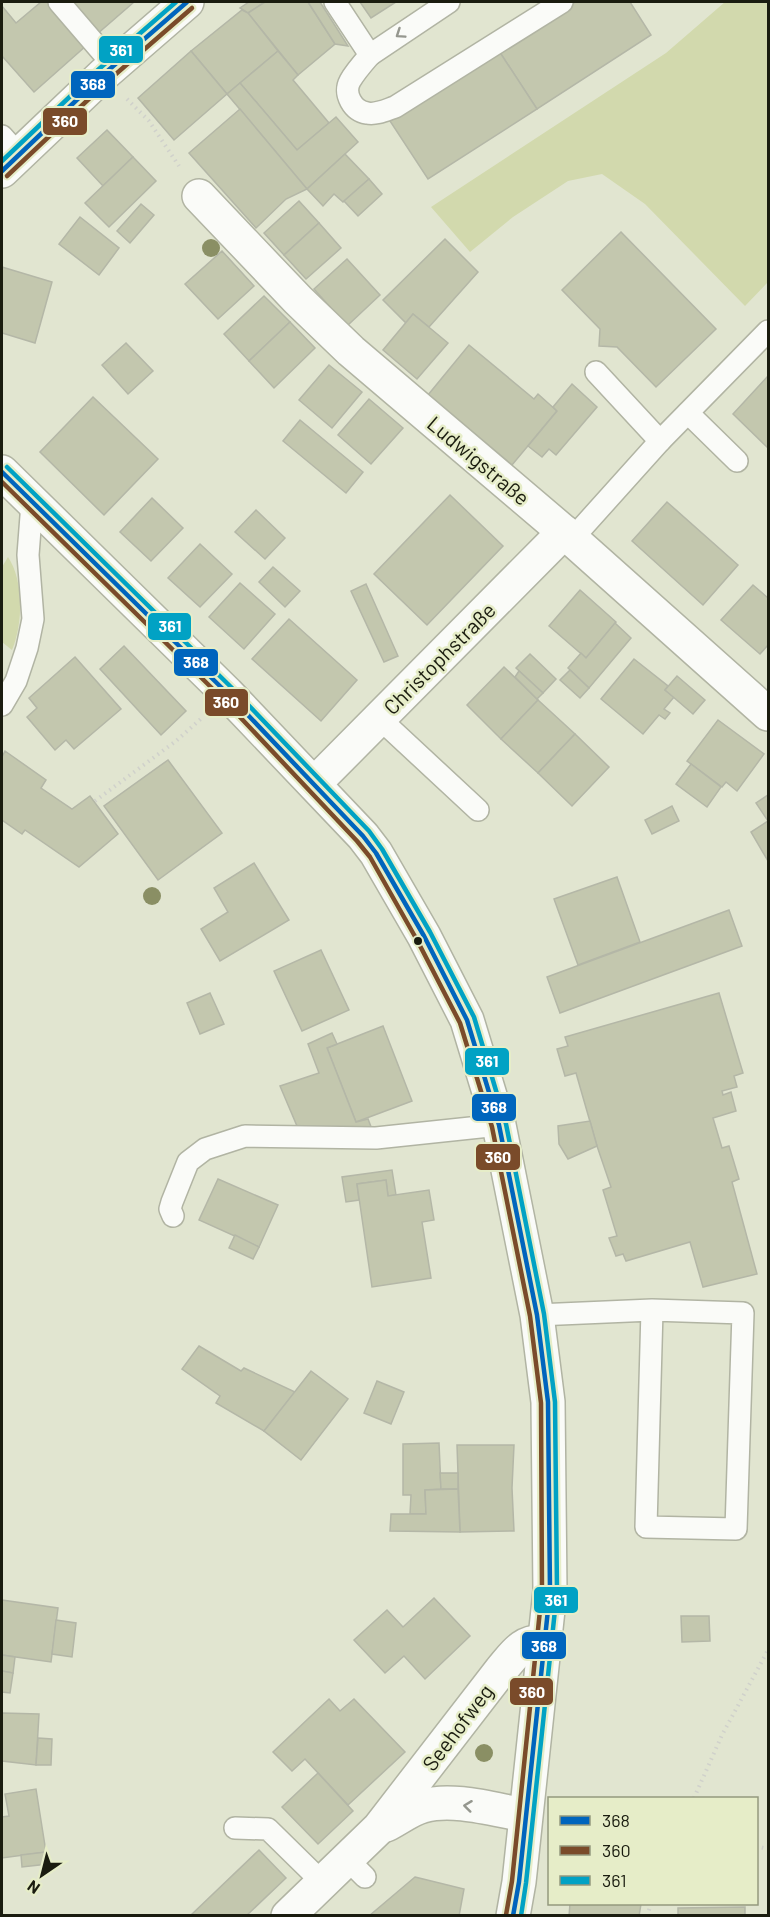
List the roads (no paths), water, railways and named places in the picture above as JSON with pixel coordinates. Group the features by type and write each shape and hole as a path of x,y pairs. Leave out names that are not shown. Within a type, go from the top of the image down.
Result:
{"street":[{"path":"7,154 187,2"},
{"name":"Ludwigstraße","path":"199,196 298,300 351,351 764,701"},
{"path":"2,472 227,693 363,836 376,853 424,936 467,1020 499,1125 537,1315 548,1401 550,1591 519,1882 513,1916"},
{"name":"Christophstraße","path":"314,784 379,718 568,536"},
{"name":"Seehofweg","path":"288,1916 322,1882 356,1868 379,1828 501,1670 522,1647 532,1641 544,1641"},
{"name":"Seehofweg","path":"379,1828 422,1806 441,1803 469,1805 525,1815"}],"lane":[{"path":"60,2 114,66"},
{"path":"335,2 370,55"},
{"path":"449,2 370,55 349,82 347,92 350,102 358,109 368,113 395,107 492,38 561,2"},
{"path":"568,536 768,331"},
{"path":"596,372 660,441"},
{"path":"688,413 737,461"},
{"path":"2,705 16,681 27,648 33,618 28,555 32,503"},
{"path":"379,718 478,810"},
{"path":"173,1216 170,1209 188,1162 205,1149 245,1136 376,1138 499,1125"},
{"path":"537,1315 652,1310 743,1313 736,1529 646,1527 652,1310"},
{"path":"235,1828 268,1829 322,1882"}]}
